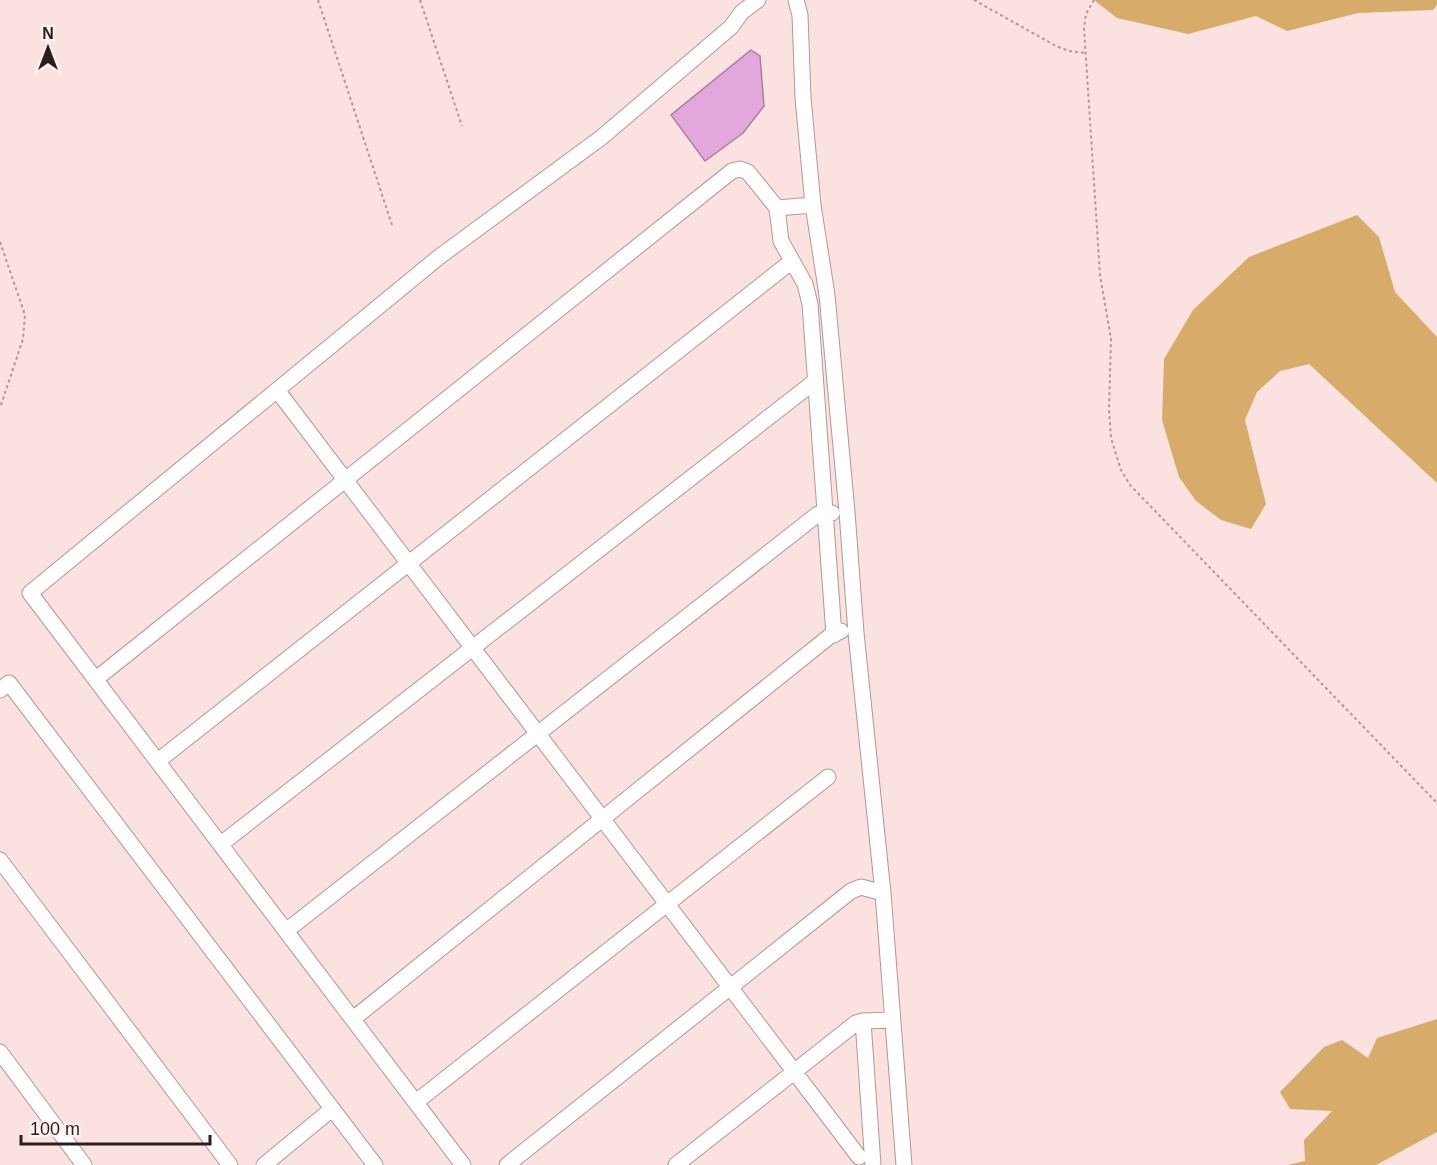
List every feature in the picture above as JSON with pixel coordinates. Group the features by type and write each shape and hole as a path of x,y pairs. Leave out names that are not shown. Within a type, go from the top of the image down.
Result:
{"lane":[{"path":"464,1165 30,593 439,256 602,137 731,27 742,12 758,0"},
{"path":"796,0 800,15 803,98 813,205 827,295 856,633 883,893 904,1165"},
{"path":"96,679 732,171 740,169 748,172 777,208 781,241 805,284 810,304 834,635"},
{"path":"777,208 813,205"},
{"path":"158,762 792,261"},
{"path":"221,844 814,382"},
{"path":"277,390 794,1072 854,1161 872,1147"},
{"path":"286,931 818,514 847,512"},
{"path":"353,1019 834,635 842,631 856,633"},
{"path":"0,690 9,683 375,1165"},
{"path":"416,1102 828,777"},
{"path":"0,860 230,1165"},
{"path":"507,1165 851,891 861,887 883,893"},
{"path":"676,1165 856,1023 892,1020"},
{"path":"863,1021 873,1165"},
{"path":"0,1052 84,1165"},
{"path":"264,1165 332,1109"}],"path":[{"path":"318,0 392,225"},
{"path":"420,0 462,126"},
{"path":"974,0 1056,45 1069,51 1085,53"},
{"path":"1094,0 1086,14 1085,53 1100,275 1111,339 1109,410 1111,438 1121,470 1130,485 1437,803"},
{"path":"0,242 25,315 23,339 0,408"}],"shaded area":[{"path":"1094,0 1437,0 1437,5 1433,10 1358,13 1287,31 1256,16 1188,34 1117,18"},
{"path":"751,50 760,56 764,106 743,133 705,161 671,115"},
{"path":"1357,215 1379,237 1395,292 1437,337 1437,483 1309,364 1280,371 1257,392 1245,420 1266,504 1251,529 1221,520 1196,501 1179,477 1162,420 1164,359 1193,310 1249,257"},
{"path":"1437,1019 1437,1132 1376,1165 1287,1165 1305,1161 1304,1140 1332,1111 1290,1109 1280,1092 1324,1047 1342,1040 1368,1058 1377,1038"}]}
